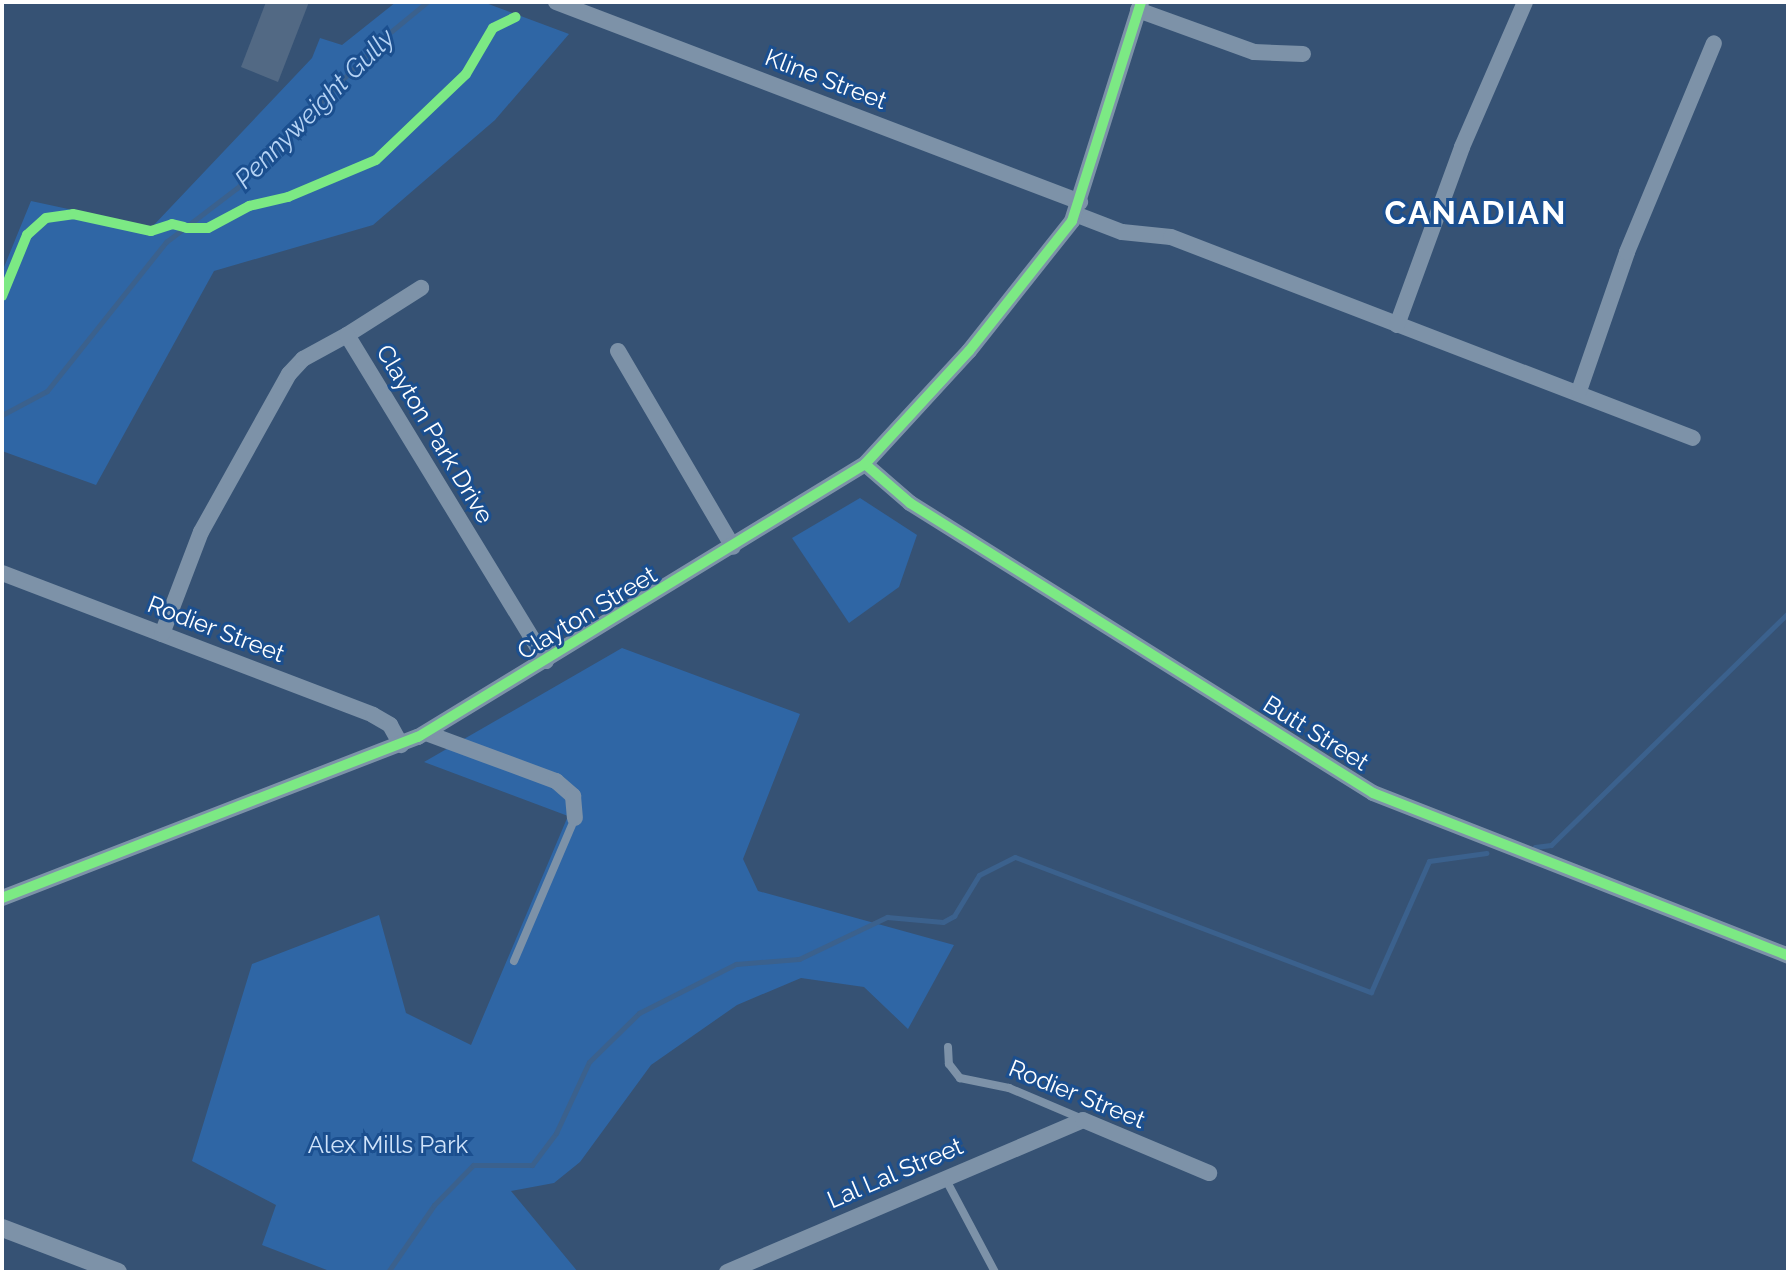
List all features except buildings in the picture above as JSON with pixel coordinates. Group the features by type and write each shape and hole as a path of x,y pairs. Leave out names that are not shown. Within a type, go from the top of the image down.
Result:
{"street":[{"name":"Kline Street","path":"556,2 1077,208 1122,232 1171,237 1397,325 1579,391 1693,438"},
{"path":"1397,325 1462,147 1525,2"},
{"path":"1077,208 1140,6 1254,52 1303,54"},
{"path":"1579,391 1627,252 1714,43"},
{"name":"Clayton Street","path":"2,898 426,733 865,464 969,351 1077,208"},
{"path":"347,335 421,288"},
{"name":"Clayton Park Drive","path":"162,634 204,525 289,374 303,359 347,335 546,661"},
{"path":"618,351 733,547"},
{"name":"Butt Street","path":"865,464 910,503 1373,793 1788,956"},
{"name":"Rodier Street","path":"2,573 377,717 392,728 401,745"},
{"path":"426,733 556,781 572,794 575,818"},
{"name":"Rodier Street","path":"1083,1120 1209,1173"},
{"name":"Lal Lal Street","path":"727,1272 1083,1120"},
{"path":"2,1228 118,1272"}],"lane":[{"path":"514,961 575,818"},
{"name":"Rodier Street","path":"948,1047 949,1064 960,1078 1014,1089 1083,1120"},
{"path":"945,1178 995,1272"}],"green space":[{"path":"396,2 483,2 569,34 495,120 373,225 214,271 96,485 2,451 2,272 31,201 152,227 312,58 320,38 342,45"},
{"path":"860,498 917,535 899,587 849,623 792,538"},
{"name":"Alex Mills Park","path":"622,648 800,714 743,859 758,891 954,945 908,1029 864,987 801,978 737,1005 651,1065 580,1162 554,1183 511,1191 578,1272 332,1272 262,1245 276,1205 192,1161 252,964 379,915 406,1013 471,1045 568,816 424,762"}],"waterway":[{"name":"Pennyweight Gully","path":"2,415 47,391 166,242 237,188 382,39 427,2"},
{"path":"1535,847 1551,845 1788,613"},
{"path":"388,1272 434,1205 473,1165 532,1165 556,1133 589,1062 639,1013 736,964 799,959 887,917 943,922 954,916 979,875 1015,857 1371,992 1429,861 1486,853"}],"cycle path":[{"path":"2,898 418,737 865,464 969,351 1072,221 1141,2"},
{"path":"186,228 208,228 249,206 288,197 376,160 466,74 493,28 516,17"},
{"path":"2,296 27,235 46,218 73,214 151,231 172,224 184,227"},
{"path":"865,464 910,503 1373,793 1788,956"}],"district":[{"name":"CANADIAN","path":"1476,213"}]}
